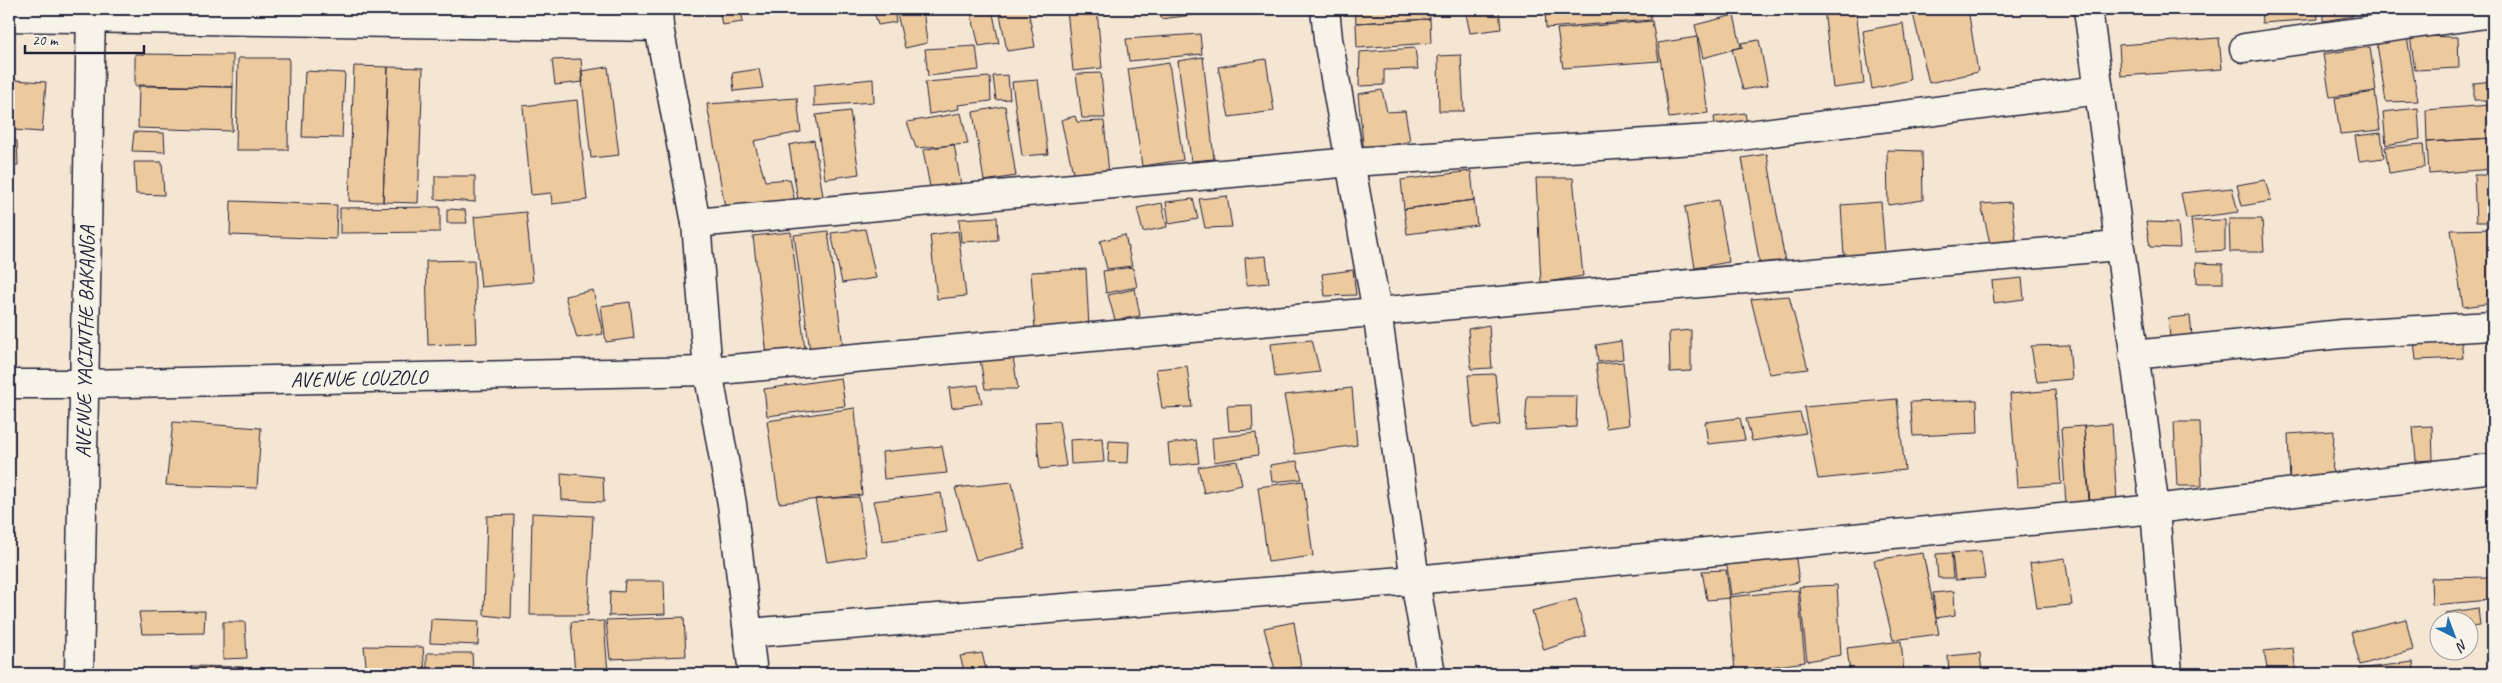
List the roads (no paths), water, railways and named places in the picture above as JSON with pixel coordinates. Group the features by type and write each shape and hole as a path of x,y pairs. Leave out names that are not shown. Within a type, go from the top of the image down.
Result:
{"street":[{"path":"1325,9 1328,39 1377,312 1415,580 1432,674"},
{"path":"2088,9 2118,246 2155,509 2168,674"},
{"path":"2244,48 2493,13"},
{"path":"9,17 90,14 658,18 696,223 708,371 732,504 753,674"},
{"name":"AVENUE YACINTHE BAKANGA","path":"79,674 90,14"},
{"path":"696,223 1351,162 1725,138 2099,90"},
{"name":"AVENUE LOUZOLO","path":"9,384 708,371 2118,246"},
{"path":"2133,355 2342,334 2493,326"},
{"path":"748,633 1415,580 2155,509 2493,468"}]}
